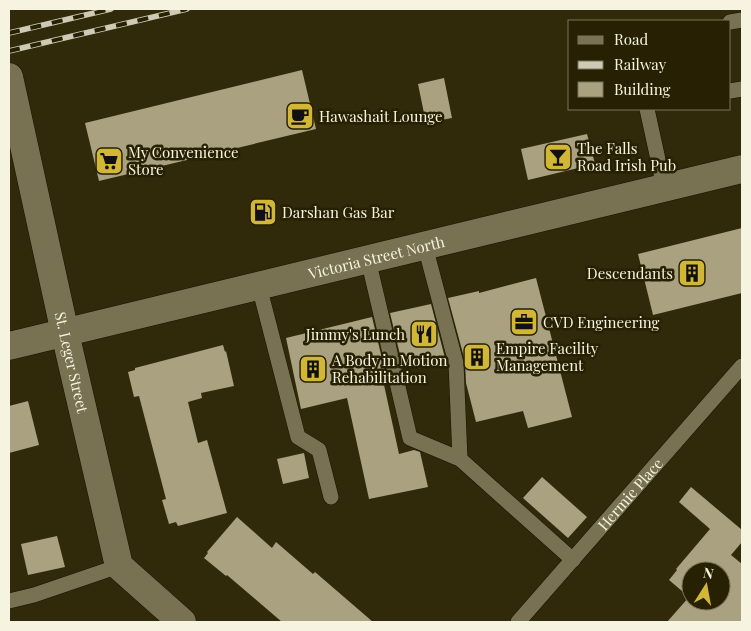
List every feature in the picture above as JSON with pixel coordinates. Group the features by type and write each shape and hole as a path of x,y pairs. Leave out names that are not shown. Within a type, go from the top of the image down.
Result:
{"main road":[{"name":"St. Leger Street","path":"9,77 65,333 119,566"},
{"name":"Victoria Street North","path":"9,346 742,169"},
{"path":"119,566 182,622"}],"lane":[{"path":"651,110 664,188"},
{"path":"425,246 456,363 460,459"},
{"path":"368,259 410,438 460,459 573,560"},
{"path":"259,286 298,437 319,450 331,497"},
{"name":"Hermie Place","path":"518,622 742,366"},
{"path":"9,601 34,595 119,566"}],"building":[{"path":"302,70 316,129 99,181 85,123"},
{"path":"444,78 452,118 426,123 418,84"},
{"name":"The Falls Road Irish Pub","path":"587,134 595,164 528,180 521,149"},
{"name":"Descendants","path":"742,228 742,293 653,315 638,254"},
{"path":"536,278 572,417 528,428 523,411 476,422 466,383 465,361 448,298 479,291 479,293"},
{"name":"Jimmy's Lunch","path":"431,304 445,358 403,367 390,313"},
{"path":"372,317 385,371 381,371 399,454 414,450 420,452 428,487 369,499 347,398 301,409 286,338"},
{"path":"223,345 234,386 201,393 202,398 188,402 198,443 207,440 227,513 178,526 176,522 169,524 162,500 166,499 139,396 134,397 128,372 135,370 135,368"},
{"path":"28,401 39,445 9,453 9,406"},
{"path":"304,453 309,478 283,484 277,459"},
{"path":"542,477 587,517 568,538 523,498"},
{"path":"691,487 742,530 742,542 731,555 742,564 742,622 667,622 681,606 681,611 731,611 731,561 683,561 710,529 679,502"},
{"path":"237,517 272,548 276,542 313,574 315,572 373,622 282,622 204,558"},
{"path":"57,536 65,567 28,575 21,544"},
{"path":"681,563 681,590 669,580"}],"railway":[{"path":"9,33 111,9"},
{"path":"9,51 187,9"}],"place":[{"name":"Hawashait Lounge","path":"300,116"},
{"name":"The Falls Road Irish Pub","path":"558,157"},
{"name":"My Convenience Store","path":"109,161"},
{"name":"Darshan Gas Bar","path":"263,212"},
{"name":"Descendants","path":"692,273"},
{"name":"CVD Engineering","path":"524,322"},
{"name":"Jimmy's Lunch","path":"424,334"},
{"name":"Empire Facility Management","path":"477,357"},
{"name":"A Body in Motion Rehabilitation","path":"313,369"}]}
